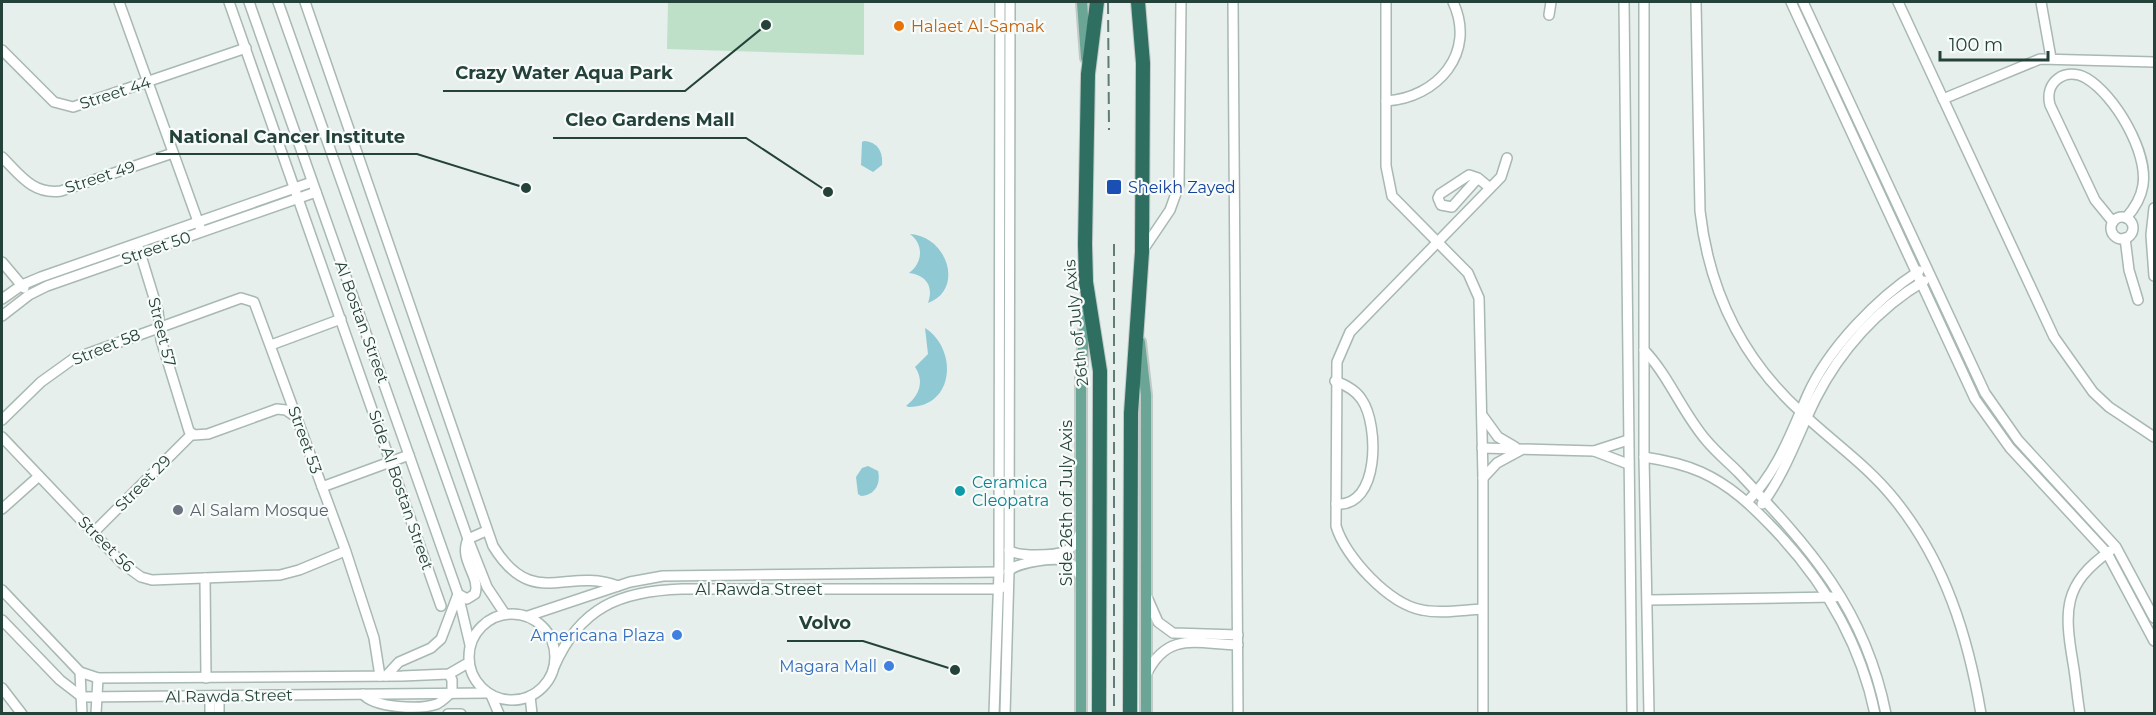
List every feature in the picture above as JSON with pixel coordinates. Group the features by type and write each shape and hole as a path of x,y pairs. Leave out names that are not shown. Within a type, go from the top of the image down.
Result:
{"highway":[{"name":"26th of July Axis","path":"1097,2 1088,74 1084,244 1088,294 1100,371 1099,714"},
{"path":"1130,714 1131,413 1142,252 1143,63 1138,2"}],"main road":[{"path":"1082,2 1088,74"},
{"name":"Side 26th of July Axis","path":"1080,714 1081,366 1088,294"},
{"path":"1138,335 1146,395 1146,714"}],"street":[{"path":"119,2 200,228"},
{"name":"Side Al Bostan Street","path":"229,2 441,606"},
{"name":"Al Bostan Street","path":"249,2 458,594 470,645"},
{"name":"Al Bostan Street","path":"278,2 468,539 492,596 505,614"},
{"path":"304,2 486,531 502,559 527,580 549,584 596,581 618,586"},
{"path":"1000,2 1010,429 1005,714"},
{"path":"994,714 994,572 1010,2"},
{"path":"1142,252 1170,210 1179,185 1181,2"},
{"path":"1233,2 1238,714"},
{"path":"1386,2 1386,166 1390,191 1400,206 1468,273 1479,298 1483,478 1483,714"},
{"path":"1386,101 1416,96 1429,89 1450,68 1456,54 1460,32 1454,2"},
{"path":"1549,15 1551,2"},
{"path":"1624,2 1632,714"},
{"path":"1644,2 1644,457 1649,714"},
{"path":"1696,2 1700,211 1711,271 1731,323 1744,347 1777,390 1872,474 1916,530 1941,574 1959,620 1975,675 1981,714"},
{"path":"1791,2 1916,273 1985,416 2010,448 2107,553 2154,641"},
{"path":"1803,2 1976,376 1995,410 2018,440 2116,547 2154,618"},
{"path":"1898,2 2054,337 2065,356 2093,392 2109,407 2154,437"},
{"path":"2041,2 2051,58"},
{"name":"Street 44","path":"2,50 54,102 73,107 246,48"},
{"path":"1943,99 2028,61 2051,58 2154,62"},
{"path":"2113,222 2095,200 2050,105 2049,90 2052,82 2061,77 2076,74 2084,77 2102,89 2116,105 2142,162 2144,174 2140,198 2128,219"},
{"path":"1625,82 1635,78 1645,79"},
{"path":"1625,95 1637,97 1645,95"},
{"name":"Street 49","path":"2,157 27,182 48,192 61,191 173,153"},
{"path":"1482,609 1421,610 1403,603 1387,592 1344,547 1336,526 1336,362 1350,332 1490,188 1505,171 1507,158"},
{"path":"1478,178 1490,188"},
{"name":"Street 50","path":"3,294 22,285 200,228 296,193 312,182"},
{"name":"Street 50","path":"296,193 316,192"},
{"path":"2154,208 2151,235 2154,271"},
{"path":"2151,235 2115,236 2111,229 2113,222 2119,218 2152,221"},
{"path":"2128,219 2133,227 2128,236 2129,270 2138,300"},
{"name":"Street 50","path":"2,316 29,295 139,249"},
{"name":"Street 57","path":"139,249 158,311 159,326 186,427 192,434"},
{"path":"2,262 29,295"},
{"path":"1756,510 1764,501 1805,416 1817,377 1850,333 1889,294 1926,266"},
{"path":"1747,502 1756,493 1780,458 1824,385 1855,341 1881,313 1931,277"},
{"path":"1626,293 1644,292"},
{"path":"3,294 15,304"},
{"name":"Street 53","path":"159,326 242,298 248,299 257,308 345,551 374,638 383,676"},
{"path":"271,345 341,320"},
{"name":"Street 58","path":"2,420 61,365 159,326"},
{"path":"1644,350 1655,362 1677,400 1702,435 1812,553 1843,596 1874,664 1886,714"},
{"path":"1335,381 1353,390 1366,406 1372,445 1366,485 1354,501 1345,505 1336,504"},
{"path":"185,420 196,430 208,430 291,399"},
{"path":"192,434 208,434 277,409 290,412 298,419"},
{"path":"1482,414 1498,437 1523,449"},
{"path":"999,429 1010,429"},
{"name":"Street 29","path":"93,532 192,434"},
{"name":"Street 56","path":"2,437 131,572 141,577 152,580 290,573 345,551"},
{"path":"1593,451 1628,440"},
{"path":"1482,448 1593,451 1628,464"},
{"path":"1483,478 1505,457 1523,449"},
{"path":"322,487 409,455"},
{"path":"1644,457 1674,462 1702,473 1747,502 1801,558 1830,598 1863,667 1875,714"},
{"path":"2,510 39,476"},
{"path":"383,676 399,662 431,648 441,639 458,594 467,599 473,597 476,591 465,554 468,539 486,531"},
{"path":"1009,550 1020,555 1064,552 1071,548 1081,532"},
{"path":"2080,714 2067,634 2067,604 2081,577 2116,547"},
{"path":"1009,570 1019,563 1063,560 1071,564 1081,577"},
{"name":"Al Rawda Street","path":"528,616 649,578 681,575 994,572"},
{"path":"205,578 206,678"},
{"path":"994,589 1009,584"},
{"name":"Al Rawda Street","path":"554,667 569,638 590,616 617,599 640,592 694,589 994,589"},
{"name":"Al Rawda Street","path":"2,590 80,672 98,678 448,674 468,663"},
{"path":"1146,595 1158,622 1173,633 1221,640"},
{"path":"1648,600 1843,596"},
{"path":"489,694 510,700 530,696 547,681 554,667 555,652 550,637 541,625 528,616 505,614 486,622 476,632 470,645 468,663 473,677 489,694 499,714"},
{"path":"2,620 60,680 82,697"},
{"path":"1173,633 1170,639 1173,645"},
{"path":"1146,675 1159,652 1173,645 1238,640"},
{"path":"80,672 82,714"},
{"path":"363,694 376,704 405,710 434,705 452,692 452,680 448,674"},
{"path":"96,714 98,678"},
{"path":"2,688 22,714"},
{"name":"Al Rawda Street","path":"82,697 96,699 452,692 489,694"},
{"path":"210,714 215,696"},
{"path":"215,696 219,714"},
{"path":"530,696 532,714"},
{"path":"448,714 461,714"}],"green space":[{"path":"668,2 864,2 864,55 667,49"}],"water":[{"path":"862,142 873,143 882,156 882,165 873,172 861,165"},
{"path":"910,234 923,237 934,244 942,253 947,264 946,287 939,296 928,303 930,291 927,282 920,276 909,273 917,264 920,254 918,243"},
{"path":"925,328 936,337 943,349 947,362 947,375 943,388 936,398 924,404 909,407 906,406 914,398 920,383 915,367 928,354"},
{"path":"868,466 878,471 878,484 870,494 861,496 858,494 856,477 862,468"}],"railway":[{"path":"1108,2 1109,130"},
{"path":"1114,244 1114,714"}],"place":[{"name":"Crazy Water Aqua Park","path":"766,25"},
{"name":"Halaet Al-Samak","path":"899,26"},
{"name":"Sheikh Zayed","path":"1114,187"},
{"name":"National Cancer Institute","path":"526,188"},
{"name":"Cleo Gardens Mall","path":"828,192"},
{"name":"Ceramica Cleopatra","path":"960,491"},
{"name":"Al Salam Mosque","path":"178,510"},
{"name":"Americana Plaza","path":"677,635"},
{"name":"Magara Mall","path":"889,666"},
{"name":"Volvo","path":"955,670"}]}
